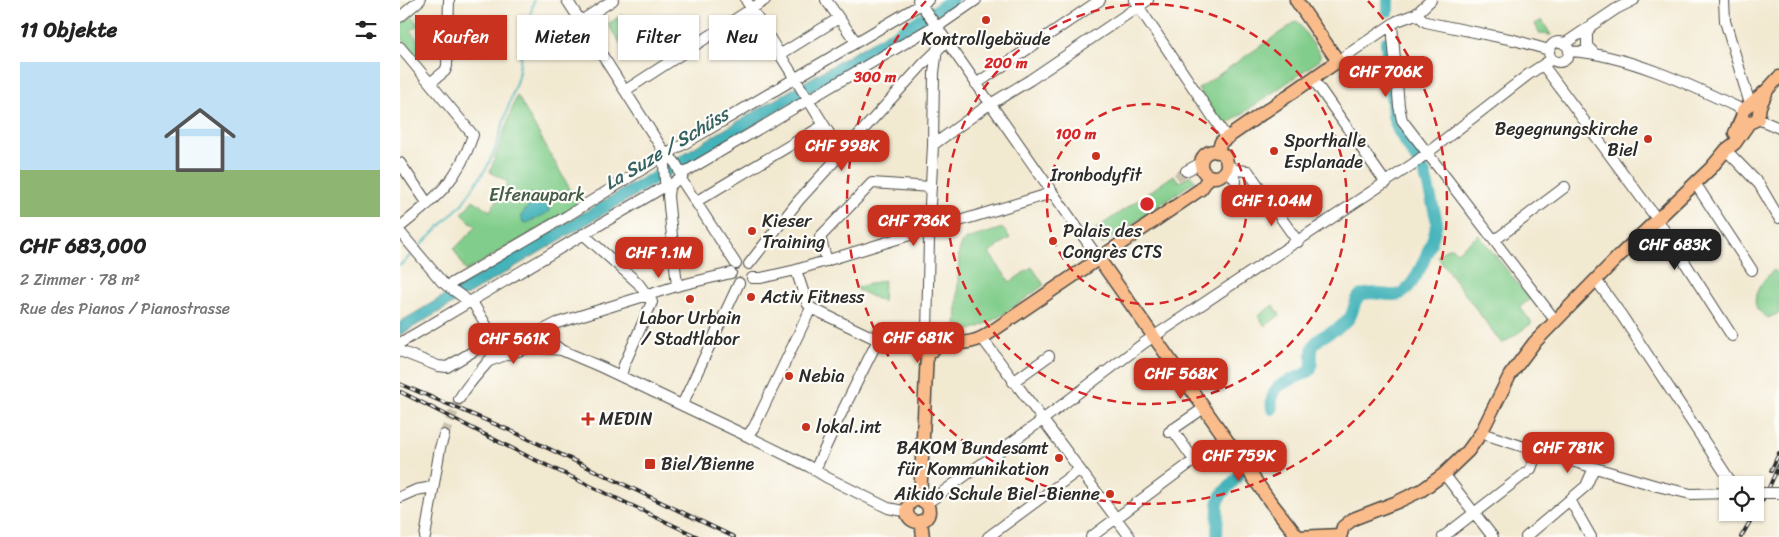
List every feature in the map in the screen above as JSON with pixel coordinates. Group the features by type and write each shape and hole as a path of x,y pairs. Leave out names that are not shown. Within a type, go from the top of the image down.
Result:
{"main road":[{"path":"1217,152 1221,142 1226,138 1338,61 1296,0"},
{"path":"1099,259 1224,438 1298,537 1340,536 1343,528 1353,519 1408,498 1422,490 1444,474 1468,451 1481,433 1510,375 1529,348 1555,320 1735,143 1758,96 1767,90 1779,77"},
{"path":"1208,152 1217,152 1224,156 1226,165 1218,176 1210,176 1203,171 1201,163 1208,152"},
{"path":"921,521 928,514 929,509 923,502 927,343 965,343 982,338 1201,189 1210,176"},
{"path":"921,521 911,519 907,511 911,502 923,502"},
{"path":"921,521 922,537"}],"street":[{"path":"400,17 420,0"},
{"path":"430,84 447,66 449,0"},
{"path":"567,0 578,15"},
{"path":"589,15 613,0"},
{"path":"626,90 749,4 766,0"},
{"path":"826,0 856,42"},
{"path":"400,343 466,301 667,184 673,183 680,175 807,98 959,12 976,0"},
{"path":"976,84 1100,0"},
{"path":"933,145 1062,58 1136,3 1148,0"},
{"path":"1338,61 1403,18 1416,14 1431,0"},
{"path":"1567,47 1591,26 1616,9 1634,0"},
{"path":"1724,0 1725,21 1750,114"},
{"path":"452,284 668,159 798,81 856,42 923,3 976,84 1099,259"},
{"path":"1136,3 1226,138"},
{"path":"749,4 842,154"},
{"path":"1416,14 1426,22 1514,40 1551,54 1557,62 1563,61 1568,57 1567,47"},
{"path":"781,54 839,18"},
{"path":"1392,25 1400,114 1420,158 1493,239 1555,320"},
{"path":"1591,26 1587,34 1587,46 1595,54"},
{"path":"749,264 781,222 937,49 947,41"},
{"path":"923,502 1042,420 1154,337 1386,183 1543,65 1551,54 1552,45 1557,42 1567,47 1669,76 1779,128"},
{"path":"400,47 473,135 461,166 452,179 400,232 420,256 452,284 466,301 474,306 492,336 511,353"},
{"path":"796,270 810,308 878,340 927,343 934,73 937,49"},
{"path":"607,60 736,264"},
{"path":"1543,65 1549,76 1657,220 1732,336"},
{"path":"1313,79 1386,183"},
{"path":"697,201 824,125"},
{"path":"1726,150 1760,184 1779,218"},
{"path":"668,159 667,184 677,286"},
{"path":"400,163 428,204"},
{"path":"1186,171 1201,163"},
{"path":"1226,165 1235,170 1248,171 1298,242"},
{"path":"1226,165 1236,181"},
{"path":"827,261 820,237 872,183 931,187"},
{"path":"1695,183 1752,270"},
{"path":"1493,239 1565,187"},
{"path":"752,278 752,269 749,264 742,262 733,266 731,273 734,279 739,283 746,283 752,278 761,278 796,270 1052,192"},
{"path":"583,234 638,283 648,295 652,305 624,365 621,376"},
{"path":"533,347 537,335 541,331 557,324 677,286 731,273"},
{"path":"1596,280 1622,316 1727,476"},
{"path":"682,405 739,283"},
{"path":"747,436 754,427 810,308"},
{"path":"459,400 472,378 488,362 500,345 514,335 527,333 537,335 548,340 560,350 621,376 747,436 888,508 907,511"},
{"path":"982,338 1130,537"},
{"path":"815,470 878,340"},
{"path":"400,351 438,366 446,367 477,349 500,345"},
{"path":"488,362 533,347 560,350"},
{"path":"1013,382 1049,356"},
{"path":"1194,460 1171,431 1204,408"},
{"path":"1481,433 1676,491 1691,494 1719,493"},
{"path":"425,537 440,448 444,435"},
{"path":"1091,537 1224,438"},
{"path":"1443,537 1531,469 1537,451"},
{"path":"1526,537 1586,486 1594,468"},
{"path":"988,537 1080,470"},
{"path":"1444,474 1493,537"},
{"path":"400,497 416,490 433,487"},
{"path":"1764,493 1779,493"},
{"path":"1570,500 1591,537"}],"green space":[{"path":"411,15 415,21 415,28 411,31 415,36 415,54 400,36 400,24"},
{"path":"618,18 618,40 608,24"},
{"path":"1542,20 1551,35 1540,34 1535,24"},
{"path":"1297,21 1320,54 1320,60 1223,127 1198,89"},
{"name":"Elfenaupark","path":"517,95 579,205 466,271 454,249 476,227 462,214 473,200 490,211 508,182 490,172"},
{"path":"1174,175 1179,182 1190,175 1195,181 1102,245 1093,231"},
{"path":"1003,228 1010,238 989,253 1010,282 1032,267 1044,285 990,322 967,331 956,332 961,243 967,239"},
{"path":"1479,235 1530,299 1520,307 1532,323 1502,344 1437,256 1448,248 1452,248 1457,252"},
{"path":"1774,270 1779,274 1779,313 1768,318 1759,311 1755,301 1763,281"},
{"path":"884,280 883,302 858,290 858,287"},
{"path":"1273,305 1280,315 1265,326 1258,316"}],"water":[{"path":"887,33 893,43 684,167 678,157"},
{"path":"647,175 653,185 400,335 400,322"},
{"path":"542,202 548,206 549,211 526,223 523,222 521,216 528,208 528,204"}],"waterway":[{"path":"420,246 462,204 487,167 495,150 518,76 522,49 534,0"},
{"name":"La Suze / Schüss","path":"875,47 952,0"},
{"name":"La Suze / Schüss","path":"1388,0 1388,11"},
{"name":"La Suze / Schüss","path":"1272,409 1274,392 1284,383 1310,371 1312,350 1315,343 1346,322 1359,296 1373,293 1397,295 1404,292 1417,275 1432,240 1437,222 1425,174 1398,130 1393,116 1386,42"},
{"name":"La Suze / Schüss","path":"637,188 686,159"},
{"name":"La Suze / Schüss","path":"400,265 411,255"},
{"name":"La Suze / Schüss","path":"1217,537 1218,504 1221,495 1241,473"}],"tunnel":[{"path":"1177,178 1186,171"},
{"path":"444,435 459,399"}],"railway":[{"path":"400,384 516,433 734,537"},
{"path":"401,392 527,456 698,537"},
{"path":"1771,471 1779,453"},
{"path":"1741,537 1767,492 1779,465"}],"place":[{"name":"Kontrollgebäude","path":"986,20"},
{"name":"Begegnungskirche Biel","path":"1648,139"},
{"name":"Sporthalle Esplanade","path":"1274,151"},
{"name":"Ironbodyfit","path":"1096,156"},
{"name":"Kieser Training","path":"752,231"},
{"name":"Palais des Congrès CTS","path":"1053,241"},
{"name":"Activ Fitness","path":"751,297"},
{"name":"Labor Urbain / Stadtlabor","path":"690,299"},
{"name":"Nebia","path":"789,376"},
{"name":"MEDIN","path":"588,419"},
{"name":"lokal.int","path":"806,427"},
{"name":"BAKOM Bundesamt für Kommunikation","path":"1059,458"},
{"name":"Biel/Bienne","path":"650,464"},
{"name":"Aikido Schule Biel-Bienne","path":"1110,494"}]}
